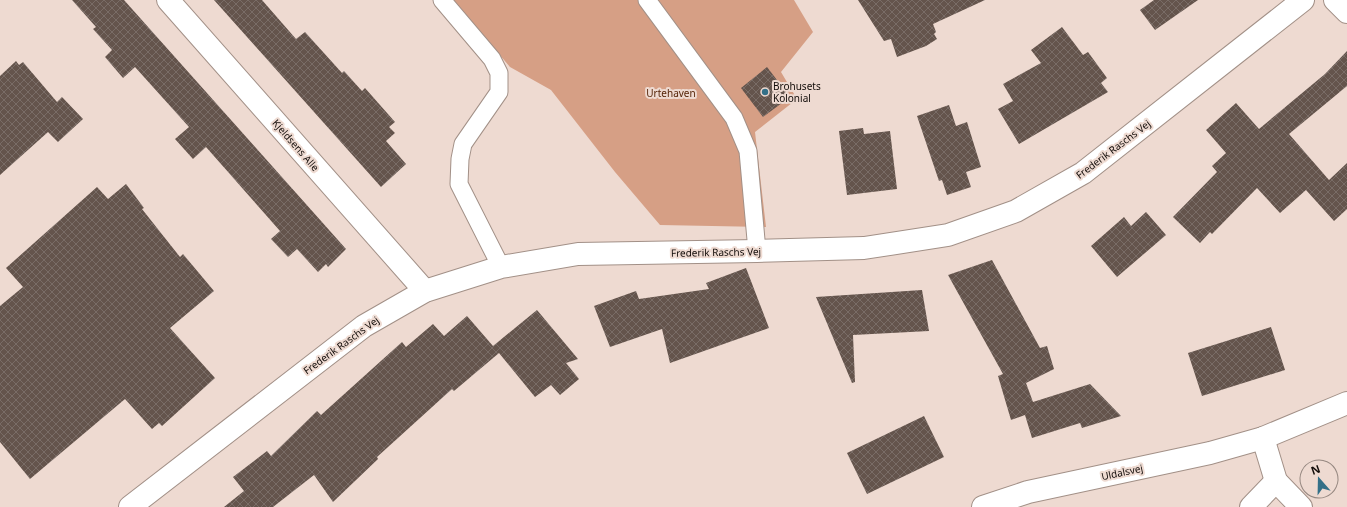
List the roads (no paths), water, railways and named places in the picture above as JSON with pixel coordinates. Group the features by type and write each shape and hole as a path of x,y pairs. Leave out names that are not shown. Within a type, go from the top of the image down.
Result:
{"street":[{"name":"Kjeldsens Alle","path":"168,0 425,291"},
{"name":"Frederik Raschs Vej","path":"130,507 364,326 425,291 500,267 578,254 864,248 948,235 1016,212 1083,173 1303,0"},
{"path":"1335,0 1347,12"},
{"name":"Uldalsvej","path":"982,507 1028,492 1210,453 1263,438 1347,403"},
{"path":"1263,438 1276,480 1301,507"},
{"path":"1251,507 1276,480"}],"lane":[{"path":"442,0 492,59 499,73 499,92 463,144 460,159 459,184 500,267"},
{"path":"647,0 734,118 748,152 757,251"}],"place":[{"name":"Brohusets Kolonial","path":"765,92"}],"park label":[{"name":"Urtehaven","path":"671,93"}]}
